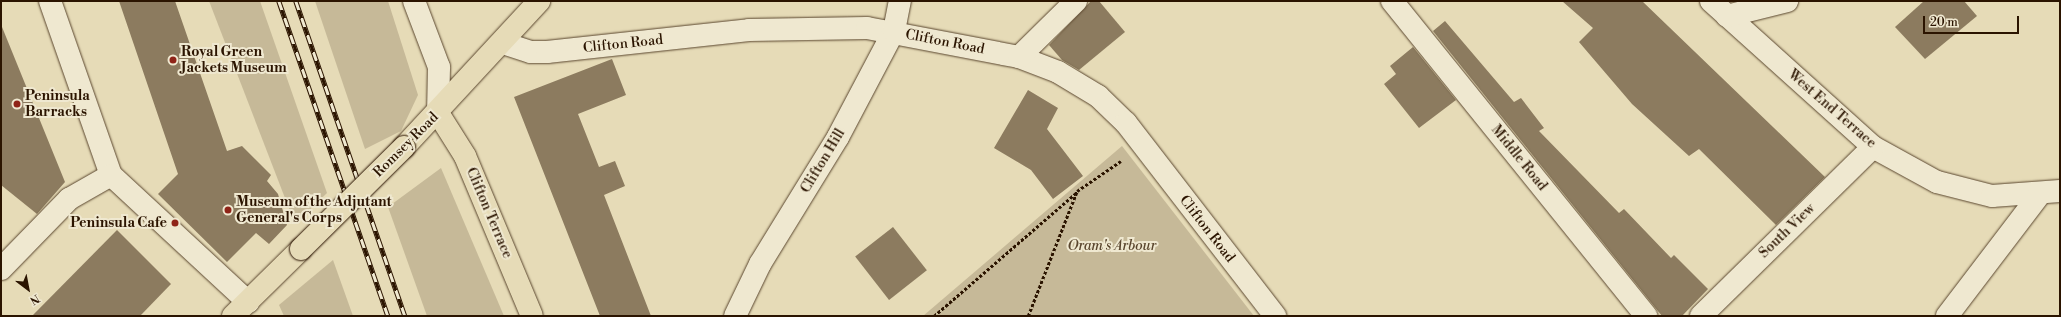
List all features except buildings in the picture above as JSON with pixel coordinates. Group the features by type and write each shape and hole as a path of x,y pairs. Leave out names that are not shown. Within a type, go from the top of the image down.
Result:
{"main road":[{"name":"Romsey Road","path":"241,309 438,113 503,43 539,1"},
{"name":"Clifton Terrace","path":"438,113 470,168 532,316"}],"street":[{"path":"50,1 111,175 241,309"},
{"path":"414,1 439,67 438,113"},
{"name":"Clifton Hill","path":"735,316 760,264 838,138 894,31 900,1"},
{"path":"1019,57 1076,1"},
{"name":"Middle Road","path":"1392,1 1646,316"},
{"name":"West End Terrace","path":"1711,1 1873,147 1937,182 1992,196 2050,193"},
{"path":"1727,16 1787,1"},
{"name":"Clifton Road","path":"503,43 531,52 547,52 749,30 823,27 894,31 1019,57 1058,72 1098,96 1126,123 1275,316"},
{"name":"South View","path":"1701,316 1873,147"},
{"path":"1,269 69,199 111,175"},
{"path":"1947,316 2050,193"}],"path":[{"path":"934,316 1077,191 1122,160 1147,150"},
{"path":"1028,316 1077,191"}],"green space":[{"path":"209,1 260,1 327,193 295,224"},
{"path":"315,1 388,1 418,95 401,131 365,149"},
{"name":"Oram's Arbour","path":"1122,146 1254,316 923,316"},
{"path":"441,168 504,316 427,316 388,207"},
{"path":"333,260 353,316 284,316 279,305"}],"railway":[{"path":"279,1 388,316"},
{"path":"296,1 405,316"}],"place":[{"name":"Royal Green Jackets Museum","path":"173,60"},
{"name":"Peninsula Barracks","path":"17,104"},
{"name":"Museum of the Adjutant General's Corps","path":"228,210"},
{"name":"Peninsula Cafe","path":"175,223"}]}
